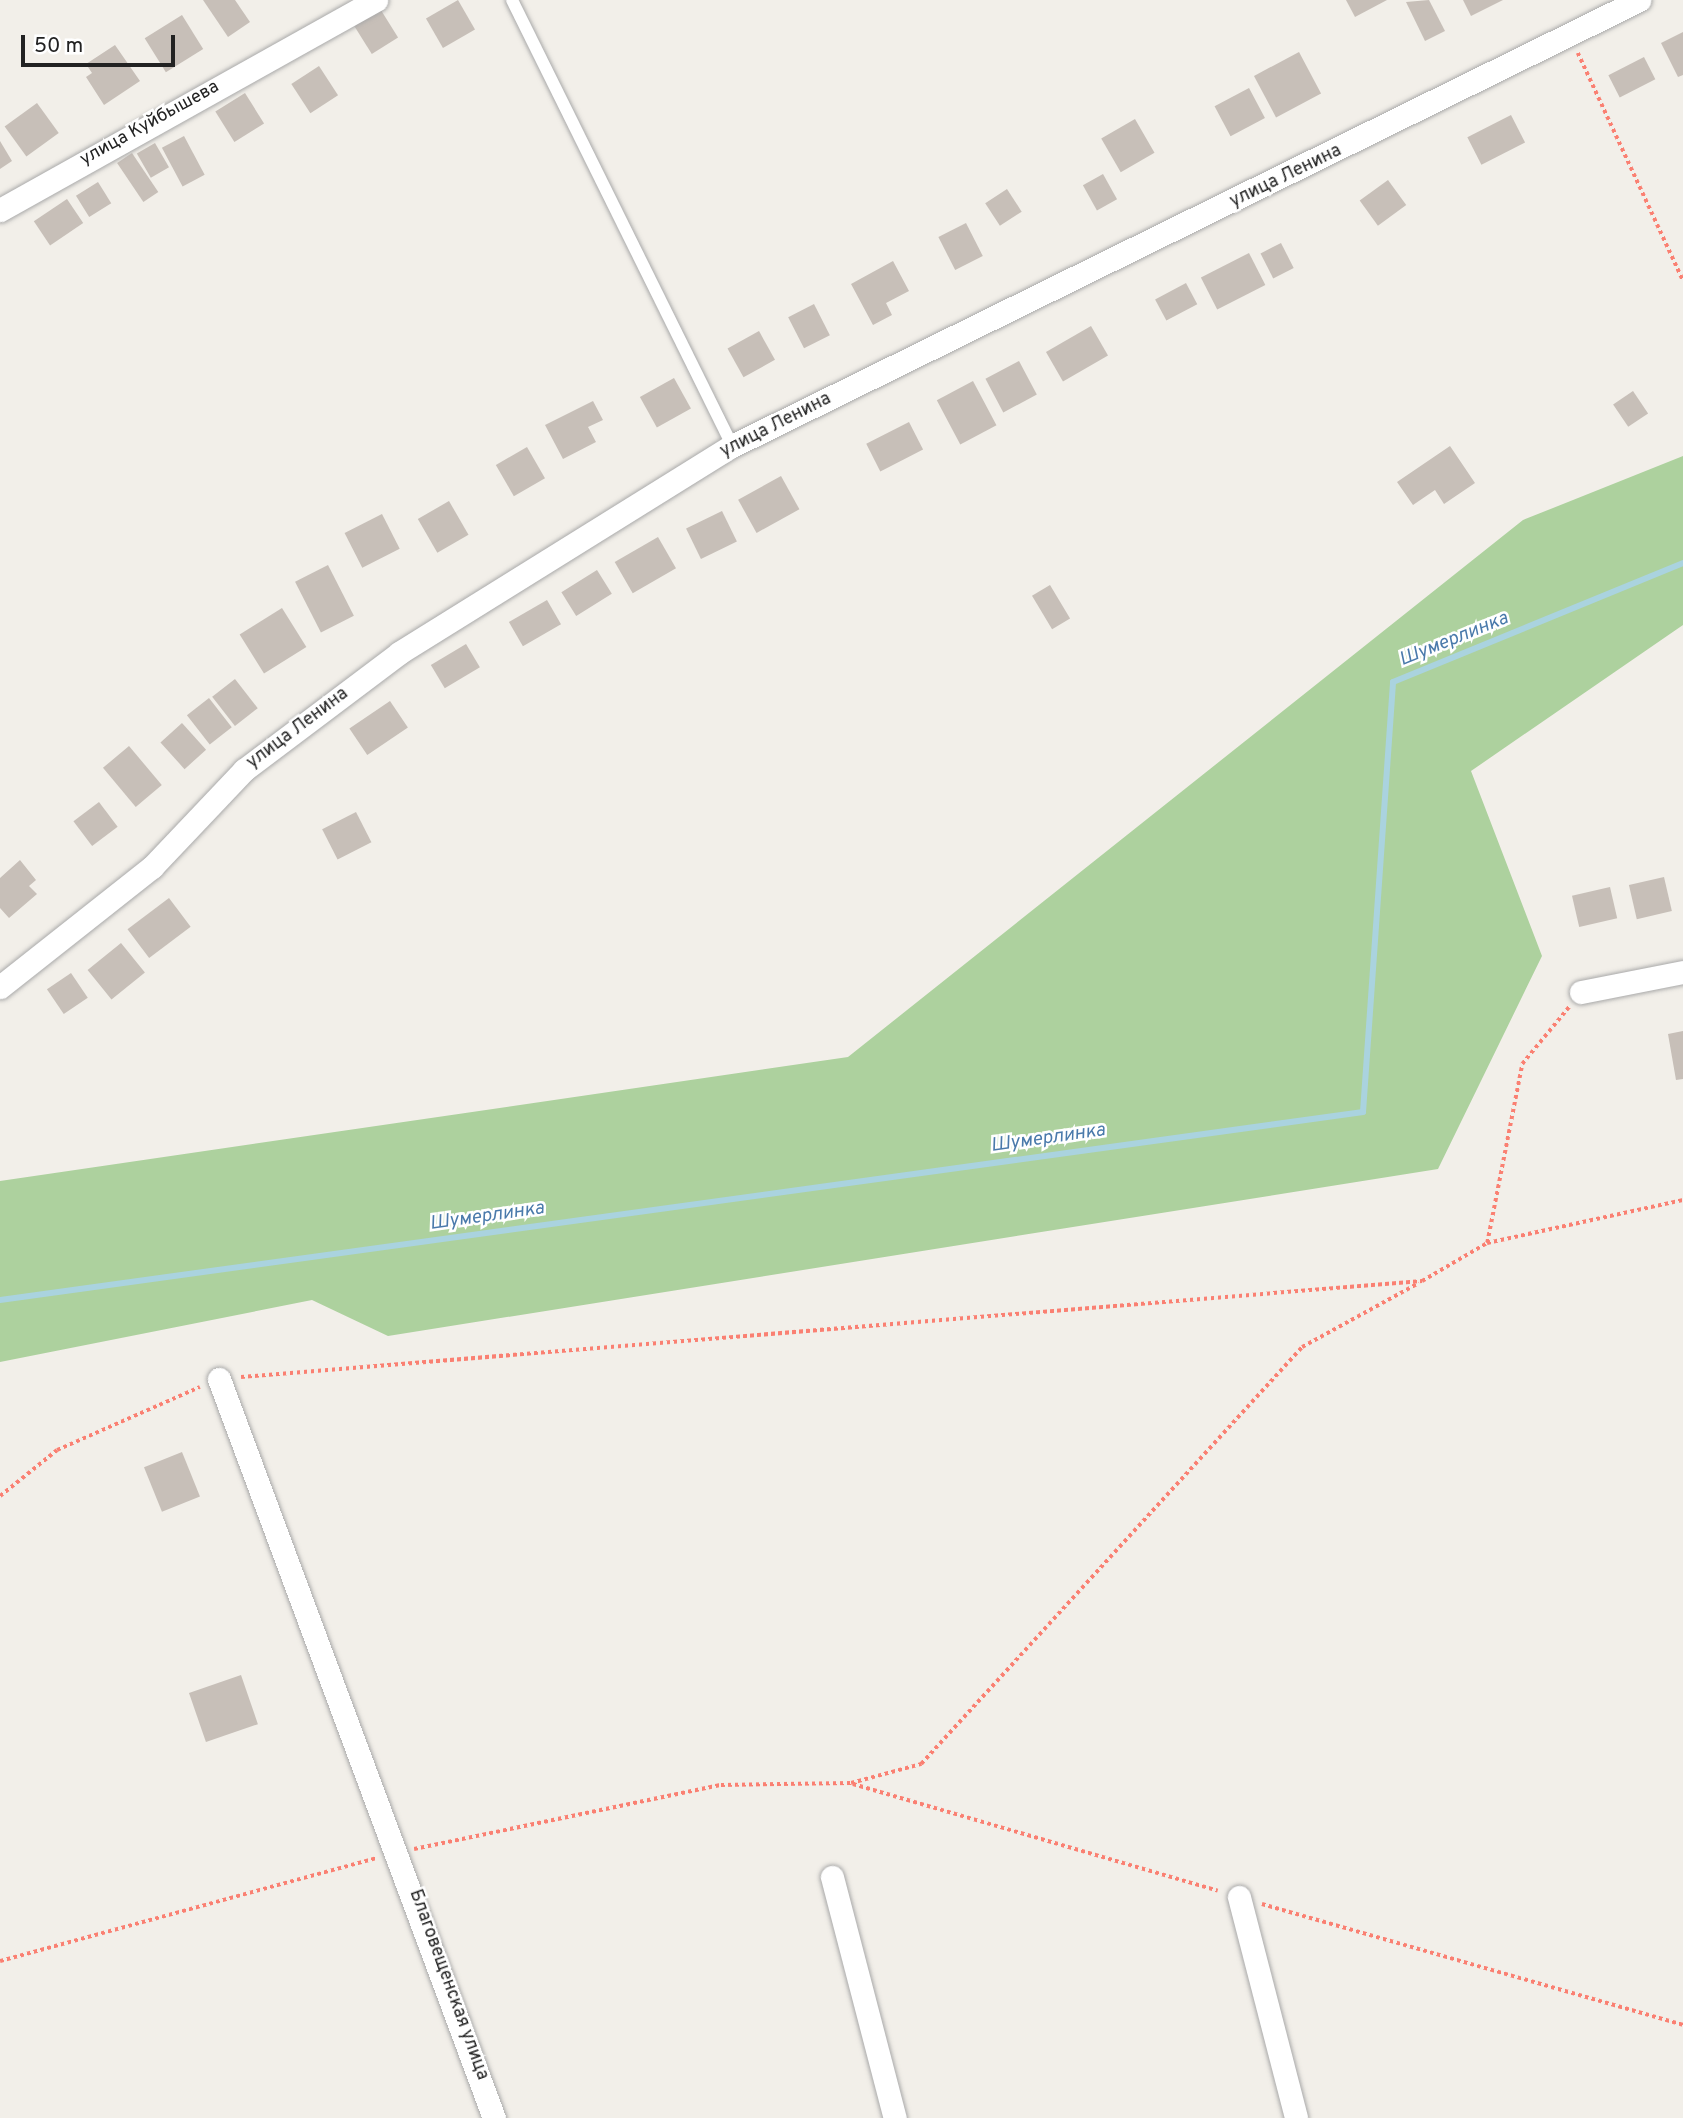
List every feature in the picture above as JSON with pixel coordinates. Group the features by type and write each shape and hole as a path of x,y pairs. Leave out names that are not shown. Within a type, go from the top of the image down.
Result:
{"street":[{"name":"улица Куйбышева","path":"0,210 376,0"},
{"name":"улица Ленина","path":"0,988 152,867 244,770 399,653 732,446 1572,38 1639,0"},
{"path":"1581,992 1683,972"},
{"name":"Благовещенская улица","path":"219,1378 399,1852 494,2118"},
{"path":"832,1877 895,2118"},
{"path":"1239,1897 1296,2118"}],"lane":[{"path":"512,0 732,446"}],"path":[{"path":"1572,38 1683,280"},
{"path":"1487,1243 1522,1064 1581,992"},
{"path":"0,1961 399,1852 721,1785 850,1783 921,1764 1302,1348 1487,1243 1683,1200"},
{"path":"0,1496 57,1450 219,1378 1422,1282"},
{"path":"850,1783 1683,2025"}],"green space":[{"path":"1683,456 1683,625 1471,771 1542,956 1438,1169 388,1336 312,1300 0,1362 0,1181 848,1057 1523,520"}],"building":[{"path":"203,0 235,0 250,22 228,37"},
{"path":"458,0 475,29 443,48 426,18"},
{"path":"1346,0 1387,0 1355,17"},
{"path":"1429,0 1445,31 1425,41 1406,2"},
{"path":"1463,0 1503,0 1471,16"},
{"path":"379,7 398,38 372,54 353,23"},
{"path":"182,15 203,49 166,72 145,38"},
{"path":"1683,32 1683,75 1678,77 1661,43"},
{"path":"115,45 140,81 104,105 86,77 92,73 86,64"},
{"path":"1299,52 1321,93 1276,117 1254,76"},
{"path":"1644,57 1655,79 1620,97 1608,75"},
{"path":"319,66 338,95 310,113 291,84"},
{"path":"1249,88 1265,118 1231,136 1215,106"},
{"path":"245,93 264,124 234,142 215,112"},
{"path":"37,103 59,133 26,156 5,127"},
{"path":"1511,115 1525,143 1481,165 1467,137"},
{"path":"1135,119 1154,153 1121,172 1101,139"},
{"path":"184,136 205,175 183,187 162,148"},
{"path":"0,141 12,161 0,169"},
{"path":"155,143 169,167 151,178 137,154"},
{"path":"132,153 158,192 143,202 117,163"},
{"path":"1103,174 1117,199 1097,211 1083,185"},
{"path":"1388,180 1406,205 1378,226 1360,201"},
{"path":"98,182 111,203 89,217 76,196"},
{"path":"1007,189 1022,212 1000,226 985,203"},
{"path":"67,199 83,223 50,245 34,221"},
{"path":"966,223 983,256 955,270 938,237"},
{"path":"1281,243 1294,268 1273,278 1261,253"},
{"path":"1249,253 1265,285 1217,310 1201,278"},
{"path":"893,261 909,291 886,303 892,315 873,325 851,284"},
{"path":"1186,283 1197,304 1166,321 1155,299"},
{"path":"814,304 830,335 804,348 788,317"},
{"path":"1091,326 1108,355 1063,381 1046,352"},
{"path":"759,331 775,360 744,377 728,348"},
{"path":"1019,361 1037,395 1003,412 985,379"},
{"path":"674,378 691,409 657,428 640,397"},
{"path":"973,381 996,425 960,444 937,400"},
{"path":"1633,391 1648,413 1628,427 1613,404"},
{"path":"593,401 603,420 588,427 596,442 563,459 545,425"},
{"path":"909,422 923,450 880,471 866,444"},
{"path":"1450,446 1475,483 1444,504 1435,490 1413,505 1397,482"},
{"path":"527,447 545,478 514,496 496,465"},
{"path":"781,476 799,509 757,533 738,500"},
{"path":"449,501 469,535 437,553 418,519"},
{"path":"722,511 737,542 701,559 686,529"},
{"path":"382,514 400,549 362,568 345,533"},
{"path":"658,537 676,568 633,593 615,562"},
{"path":"328,565 354,616 321,633 295,582"},
{"path":"597,570 612,594 576,616 561,592"},
{"path":"1050,585 1070,618 1052,629 1032,596"},
{"path":"547,600 561,624 523,646 509,622"},
{"path":"282,608 306,647 264,674 240,634"},
{"path":"466,644 480,667 445,688 431,665"},
{"path":"235,679 258,708 235,726 212,697"},
{"path":"209,698 232,727 210,744 187,715"},
{"path":"390,701 408,728 367,755 349,728"},
{"path":"182,723 206,750 185,769 160,742"},
{"path":"129,746 162,785 136,807 103,768"},
{"path":"99,802 118,827 92,846 73,821"},
{"path":"356,812 371,842 338,860 322,829"},
{"path":"20,860 36,880 29,886 37,894 9,918 0,908 0,878"},
{"path":"1664,877 1672,911 1637,919 1629,885"},
{"path":"1610,887 1617,918 1579,927 1572,896"},
{"path":"169,898 191,927 149,958 127,929"},
{"path":"121,943 145,973 111,1000 88,970"},
{"path":"71,973 88,998 64,1014 47,989"},
{"path":"1683,1031 1683,1079 1676,1080 1668,1034"},
{"path":"182,1452 200,1497 162,1512 144,1467"},
{"path":"241,1675 258,1724 206,1742 189,1693"}],"waterway":[{"name":"Шумерлинка","path":"0,1300 1363,1112 1393,682 1683,563"}]}
